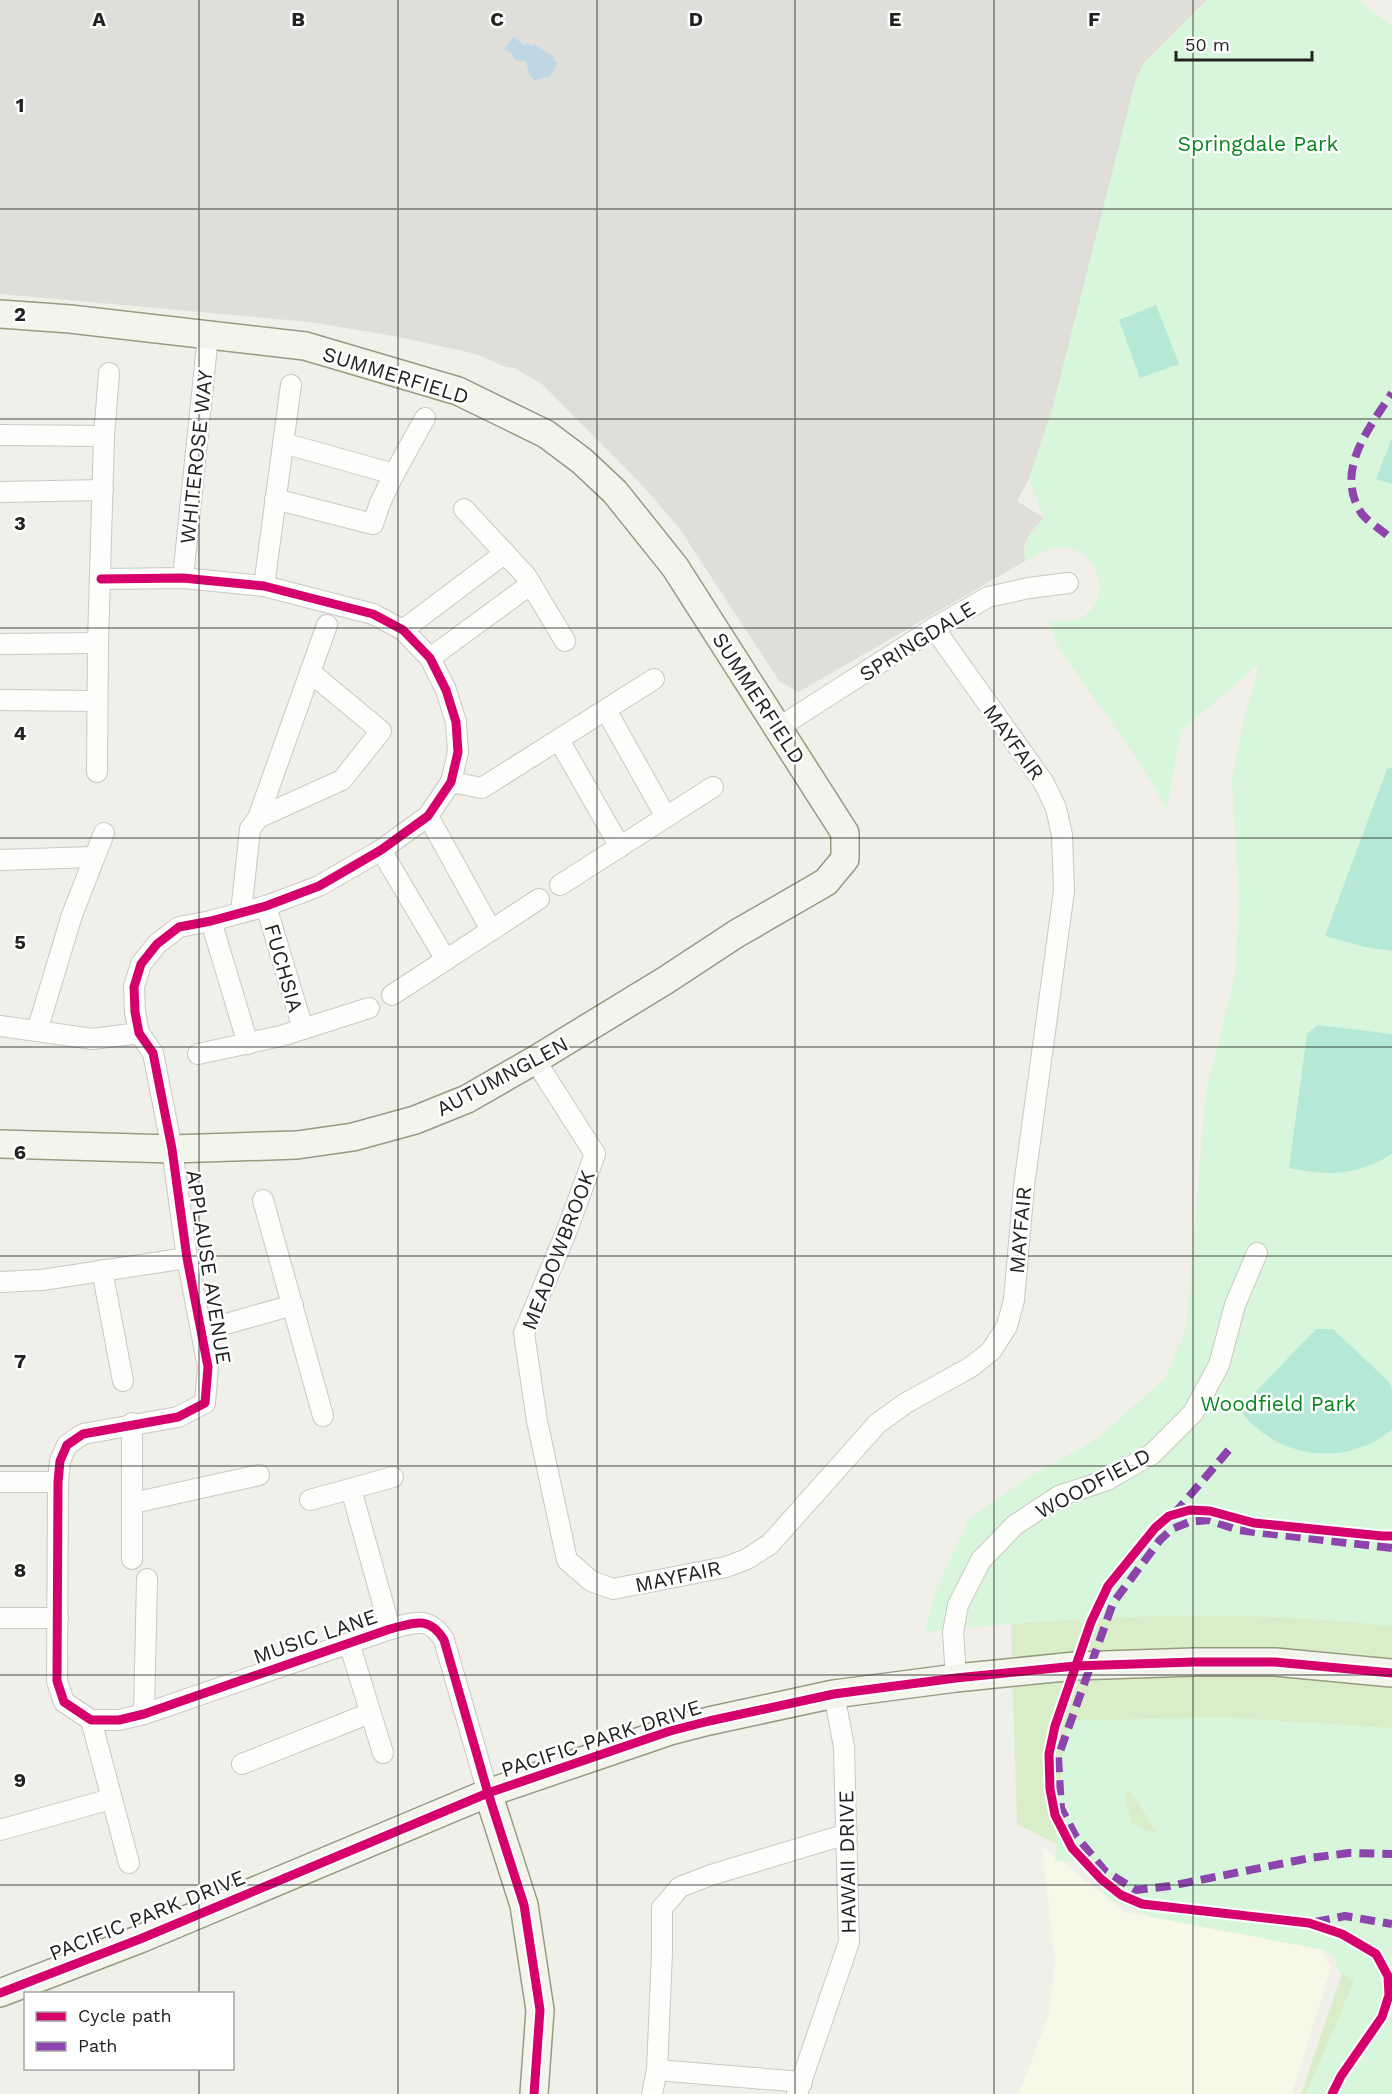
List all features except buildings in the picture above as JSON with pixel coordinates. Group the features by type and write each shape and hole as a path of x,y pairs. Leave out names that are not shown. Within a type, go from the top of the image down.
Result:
{"street":[{"name":"SUMMERFIELD","path":"0,314 70,319 305,346 458,391 546,434 582,461 615,492 675,567 844,833 845,859"},
{"name":"WHITEROSE WAY","path":"183,578 208,336"},
{"path":"97,772 104,436 109,373"},
{"path":"264,586 291,385"},
{"path":"275,499 373,524 394,474 425,418"},
{"path":"0,435 104,436"},
{"path":"283,443 394,474"},
{"path":"0,492 103,490"},
{"path":"464,509 531,584 565,641"},
{"path":"403,630 505,553"},
{"path":"0,1026 93,1039 139,1033 135,1012 135,987 141,964 158,944 178,927 211,921 266,906 320,886 381,850 428,816 451,782 458,752 456,722 446,690 429,658 403,630 373,614 264,586 183,578 101,579"},
{"name":"SPRINGDALE","path":"778,728 934,628 988,597 1068,583"},
{"path":"429,658 531,584"},
{"path":"241,913 250,829 258,818 327,625"},
{"name":"MAYFAIR","path":"567,1560 591,1581 613,1588 726,1567 747,1559 770,1544 878,1423 906,1402 971,1367 990,1351 1007,1326 1014,1300 1024,1186 1064,891 1062,835 1056,808 1044,783 934,628"},
{"path":"0,644 98,643"},
{"path":"258,818 342,780 381,731 310,672"},
{"path":"451,782 482,788 654,679"},
{"path":"0,700 97,701"},
{"path":"606,710 666,817"},
{"path":"559,740 620,846"},
{"path":"560,885 713,787"},
{"path":"428,816 491,930"},
{"path":"37,1031 72,915 104,833"},
{"path":"381,850 446,960"},
{"path":"0,860 93,857"},
{"name":"AUTUMNGLEN","path":"0,1144 172,1149 297,1145 353,1137 415,1120 467,1100 536,1060 736,934 826,882 845,859"},
{"path":"392,995 538,899"},
{"name":"FUCHSIA","path":"266,906 303,1029"},
{"path":"211,921 248,1044"},
{"name":"FUCHSIA","path":"198,1054 248,1044 369,1008"},
{"name":"APPLAUSE AVENUE","path":"91,1720 64,1702 57,1681 60,1461 67,1445 83,1434 132,1423 178,1417 205,1403 208,1367 187,1258 172,1149 153,1053 139,1033"},
{"name":"MEADOWBROOK","path":"536,1060 595,1154 567,1230 524,1334 537,1421 567,1560"},
{"path":"263,1200 323,1416"},
{"name":"WOODFIELD","path":"968,1676 953,1632 958,1605 981,1560 1015,1525 1059,1496 1107,1480 1152,1454 1193,1413 1219,1365 1234,1305 1257,1252"},
{"path":"0,1282 42,1280 187,1258"},
{"path":"102,1270 123,1381"},
{"path":"201,1331 293,1305"},
{"path":"132,1423 132,1559"},
{"path":"133,1503 259,1475"},
{"path":"309,1500 393,1478"},
{"path":"0,1482 58,1482"},
{"path":"351,1489 390,1629"},
{"path":"144,1714 147,1579"},
{"path":"0,1618 58,1618"},
{"name":"MUSIC LANE","path":"91,1720 119,1720 144,1714 418,1621 438,1630 444,1640 488,1793"},
{"path":"349,1643 383,1753"},
{"name":"PACIFIC PARK DRIVE","path":"0,1993 140,1940 488,1793 669,1731 709,1721 834,1694 968,1676 1075,1666 1275,1662 1392,1673"},
{"name":"HAWAII DRIVE","path":"799,2088 849,1942 844,1747 834,1694"},
{"path":"242,1764 370,1713"},
{"path":"91,1720 129,1863"},
{"path":"488,1793 524,1905 540,2010 534,2094"},
{"path":"0,1830 111,1799"},
{"path":"652,2094 657,2070 662,1908 680,1887 711,1875 847,1834"},
{"path":"657,2070 799,2088"}],"shaded area":[{"path":"0,0 1207,0 1144,63 1053,406 1029,479 1017,501 1044,518 1031,532 1024,545 1025,561 799,692 780,682 679,528 643,486 542,384 514,368 503,366 476,354 394,336 310,322 0,294"},
{"path":"1042,1846 1124,1912 1320,1948 1331,1967 1292,2094 1019,2094 1049,2015 1055,1963"}],"green space":[{"path":"1207,0 1358,0 1392,26 1392,1626 1275,1617 1158,1616 1041,1622 925,1632 936,1590 969,1519 1027,1478 1097,1439 1165,1378 1186,1329 1206,1091 1235,976 1239,899 1232,780 1245,715 1260,663 1181,731 1167,809 1138,760 1058,647 1048,620 1073,621 1091,610 1097,599 1099,587 1098,575 1092,564 1084,554 1073,548 1055,548 1025,561 1025,553 1029,537 1044,518 1029,479 1053,406 1135,82 1144,63"},
{"path":"1156,305 1179,364 1140,378 1119,320"},
{"path":"1392,438 1392,484 1376,479"},
{"path":"1392,767 1392,951 1365,947 1325,936 1387,769"},
{"path":"1318,1025 1392,1034 1392,1154 1367,1167 1330,1173 1289,1168 1307,1034"},
{"name":"Woodfield Park","path":"1316,1329 1333,1329 1389,1382 1392,1389 1392,1430 1373,1442 1352,1450 1332,1453 1311,1452 1290,1447 1254,1426 1239,1409"},
{"path":"1392,1552 1392,2094 1301,2094 1350,1951 1147,1890 1017,1824 1010,1596"},
{"path":"1221,1717 1392,1728 1392,2094 1306,2094 1354,1981 1338,1971 1335,1958 1324,1950 1156,1918 1109,1899 1079,1861 1055,1861 1062,1758 1070,1721","holes":["1130,1791 1157,1832 1131,1824 1125,1794"]}],"water":[{"path":"513,37 525,45 527,43 533,46 534,44 554,57 553,60 558,63 549,78 535,80 529,75 527,64 524,61 517,61 511,53 504,49"}],"marked path":[{"path":"1387,535 1360,511 1353,495 1351,480 1358,449 1392,393"},
{"path":"1174,1514 1233,1445"},
{"path":"1392,1548 1238,1530 1209,1520 1189,1522 1172,1529 1160,1540 1113,1603 1058,1757 1061,1808 1075,1835 1105,1871 1136,1890 1170,1886 1310,1858 1349,1853 1392,1854"},
{"path":"1315,1922 1345,1916 1392,1924"}],"cycle path":[{"path":"101,579 183,578 264,586 373,614 403,630 430,658 446,690 456,722 458,752 451,782 428,816 381,850 319,886 266,906 179,927 157,944 141,964 134,987 135,1012 139,1033 153,1053 172,1149 187,1258 208,1367 205,1403 178,1417 83,1434 67,1445 60,1461 58,1482 57,1681 64,1702 91,1720 119,1720 144,1714 390,1629 420,1623 438,1632 444,1640 488,1793 524,1905 540,2010 534,2094"},
{"path":"1332,2094 1341,2076 1382,2017 1389,1995 1388,1976 1376,1954 1342,1934 1309,1923 1142,1904 1121,1895 1101,1879 1072,1848 1055,1815 1050,1789 1049,1754 1055,1726 1091,1622 1108,1586 1155,1528 1169,1516 1190,1510 1210,1511 1254,1523 1392,1536"},
{"path":"0,1993 140,1939 488,1793 670,1731 709,1721 834,1694 956,1678 1075,1666 1275,1662 1392,1673"}],"park label":[{"name":"Springdale Park","path":"1258,143"}]}
